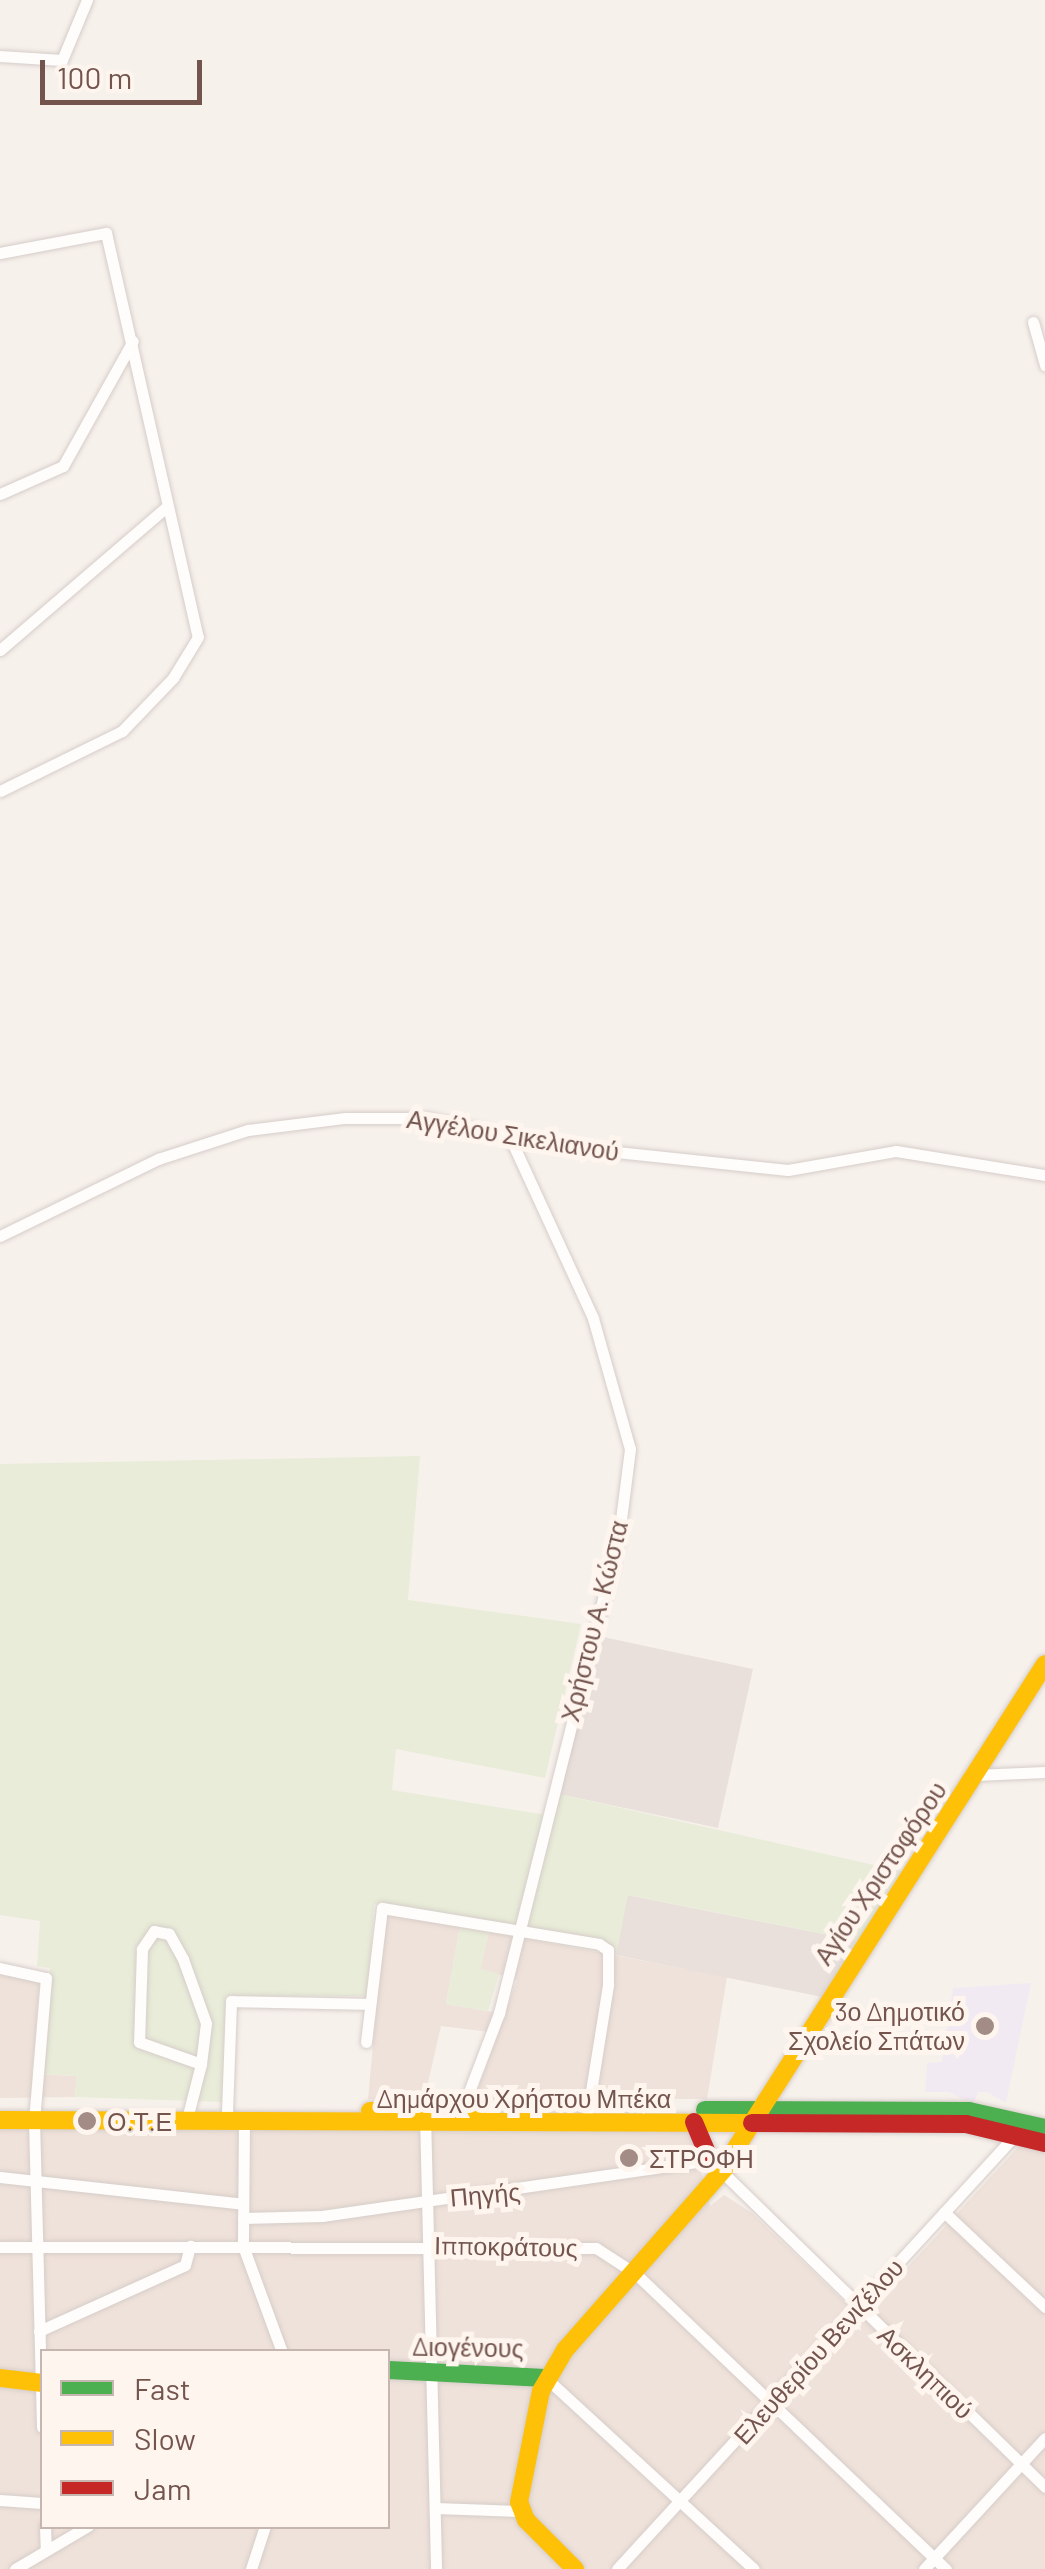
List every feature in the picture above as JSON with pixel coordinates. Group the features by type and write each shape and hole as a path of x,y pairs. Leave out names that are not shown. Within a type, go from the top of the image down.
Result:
{"main road":[{"name":"Αγίου Χριστοφόρου","path":"546,2378 636,2274 754,2118 1045,1664"},
{"name":"Δημάρχου Χρήστου Μπέκα","path":"0,2109 34,2115 244,2123 425,2117 462,2110 588,2110 966,2124 1018,2132 1044,2129"},
{"name":"Δημάρχου Χρήστου Μπέκα","path":"0,2120 34,2115 190,2111 694,2122 969,2111 1044,2129"},
{"path":"694,2122 717,2168"},
{"name":"Διογένους","path":"390,2370 546,2378"},
{"path":"0,2378 40,2383"},
{"path":"546,2378 520,2510 575,2569"}],"street":[{"path":"0,56 62,60 88,0"},
{"path":"0,253 106,233 133,341 196,646 122,731 0,791"},
{"path":"1039,323 1045,365"},
{"path":"0,494 63,466 133,341"},
{"path":"0,650 165,508"},
{"name":"Αγγέλου Σικελιανού","path":"0,1236 136,1168 248,1130 402,1118 511,1140 788,1170 926,1152 1045,1175"},
{"name":"Χρήστου Α. Κώστα","path":"462,2110 499,2013 619,1535 630,1449 592,1318 511,1140"},
{"path":"975,1775 1045,1772"},
{"path":"366,2042 382,1908 520,1929 605,1948 608,1984 588,2110"},
{"path":"190,2111 201,2064 206,2023 169,1934 154,1931 142,1949 139,2042 201,2064"},
{"path":"0,1968 44,1972 34,2115 40,2349"},
{"path":"227,2112 231,2001 369,2004"},
{"path":"425,2117 436,2569"},
{"path":"244,2123 243,2246 281,2349"},
{"name":"Ελευθερίου Βενιζέλου","path":"616,2569 1018,2132"},
{"name":"Πηγής","path":"243,2218 322,2216 427,2200 717,2168"},
{"name":"Ασκληπιού","path":"717,2168 1045,2487"},
{"path":"0,2177 37,2186 243,2204"},
{"path":"944,2212 1045,2308"},
{"name":"Ιπποκράτους","path":"0,2247 576,2244 636,2274 946,2569"},
{"path":"39,2331 185,2265 190,2246"},
{"path":"546,2378 754,2569"},
{"path":"924,2569 1045,2438"},
{"path":"0,2500 40,2503"},
{"path":"435,2508 520,2510"},
{"path":"45,2529 46,2550"},
{"path":"23,2567 83,2529"},
{"path":"251,2569 264,2529"}],"shaded area":[{"path":"594,1635 753,1669 718,1828 559,1794"},
{"path":"627,1895 859,1941 822,1997 616,1955"},
{"path":"385,1913 460,1926 446,2004 505,2014 517,1980 480,1969 489,1931 727,1977 707,2099 474,2099 498,2033 441,2026 424,2100 368,2099"},
{"path":"0,1975 40,1979 32,2074 77,2076 75,2097 0,2098"},
{"name":"3ο Δημοτικό Σχολείο Σπάτων","path":"1031,1983 1006,2103 987,2092 978,2092 973,2105 949,2092 925,2092 927,2063 942,2062 953,1988"},
{"path":"0,2129 690,2129 710,2206 724,2195 752,2213 861,2318 1021,2144 1034,2146 1045,2153 1045,2569 0,2569"}],"green space":[{"name":"Ο.Τ.Ε","path":"420,1456 408,1600 581,1624 545,1778 396,1749 392,1790 552,1816 559,1794 905,1872 859,1941 628,1895 616,1955 489,1931 481,1969 499,1974 488,2011 446,2004 460,1926 374,1904 368,1996 226,1996 223,2102 75,2097 77,2076 41,2074 50,1968 37,1966 40,1921 0,1915 0,1464"}],"traffic: fast":[{"path":"705,2110 969,2111 1045,2128"},
{"path":"390,2370 546,2378"}],"traffic: slow":[{"path":"722,2170 1045,1664"},
{"path":"370,2111 489,2110"},
{"path":"0,2120 752,2123"},
{"path":"575,2569 526,2520 519,2502 541,2391 565,2350 729,2163"},
{"path":"0,2378 40,2383"}],"traffic: jam":[{"path":"694,2122 710,2160"},
{"path":"752,2123 966,2124 1045,2143"}],"place":[{"name":"3ο Δημοτικό Σχολείο Σπάτων","path":"985,2026"},
{"name":"Ο.Τ.Ε","path":"87,2121"},
{"name":"ΣΤΡΟΦΗ","path":"629,2158"}]}
